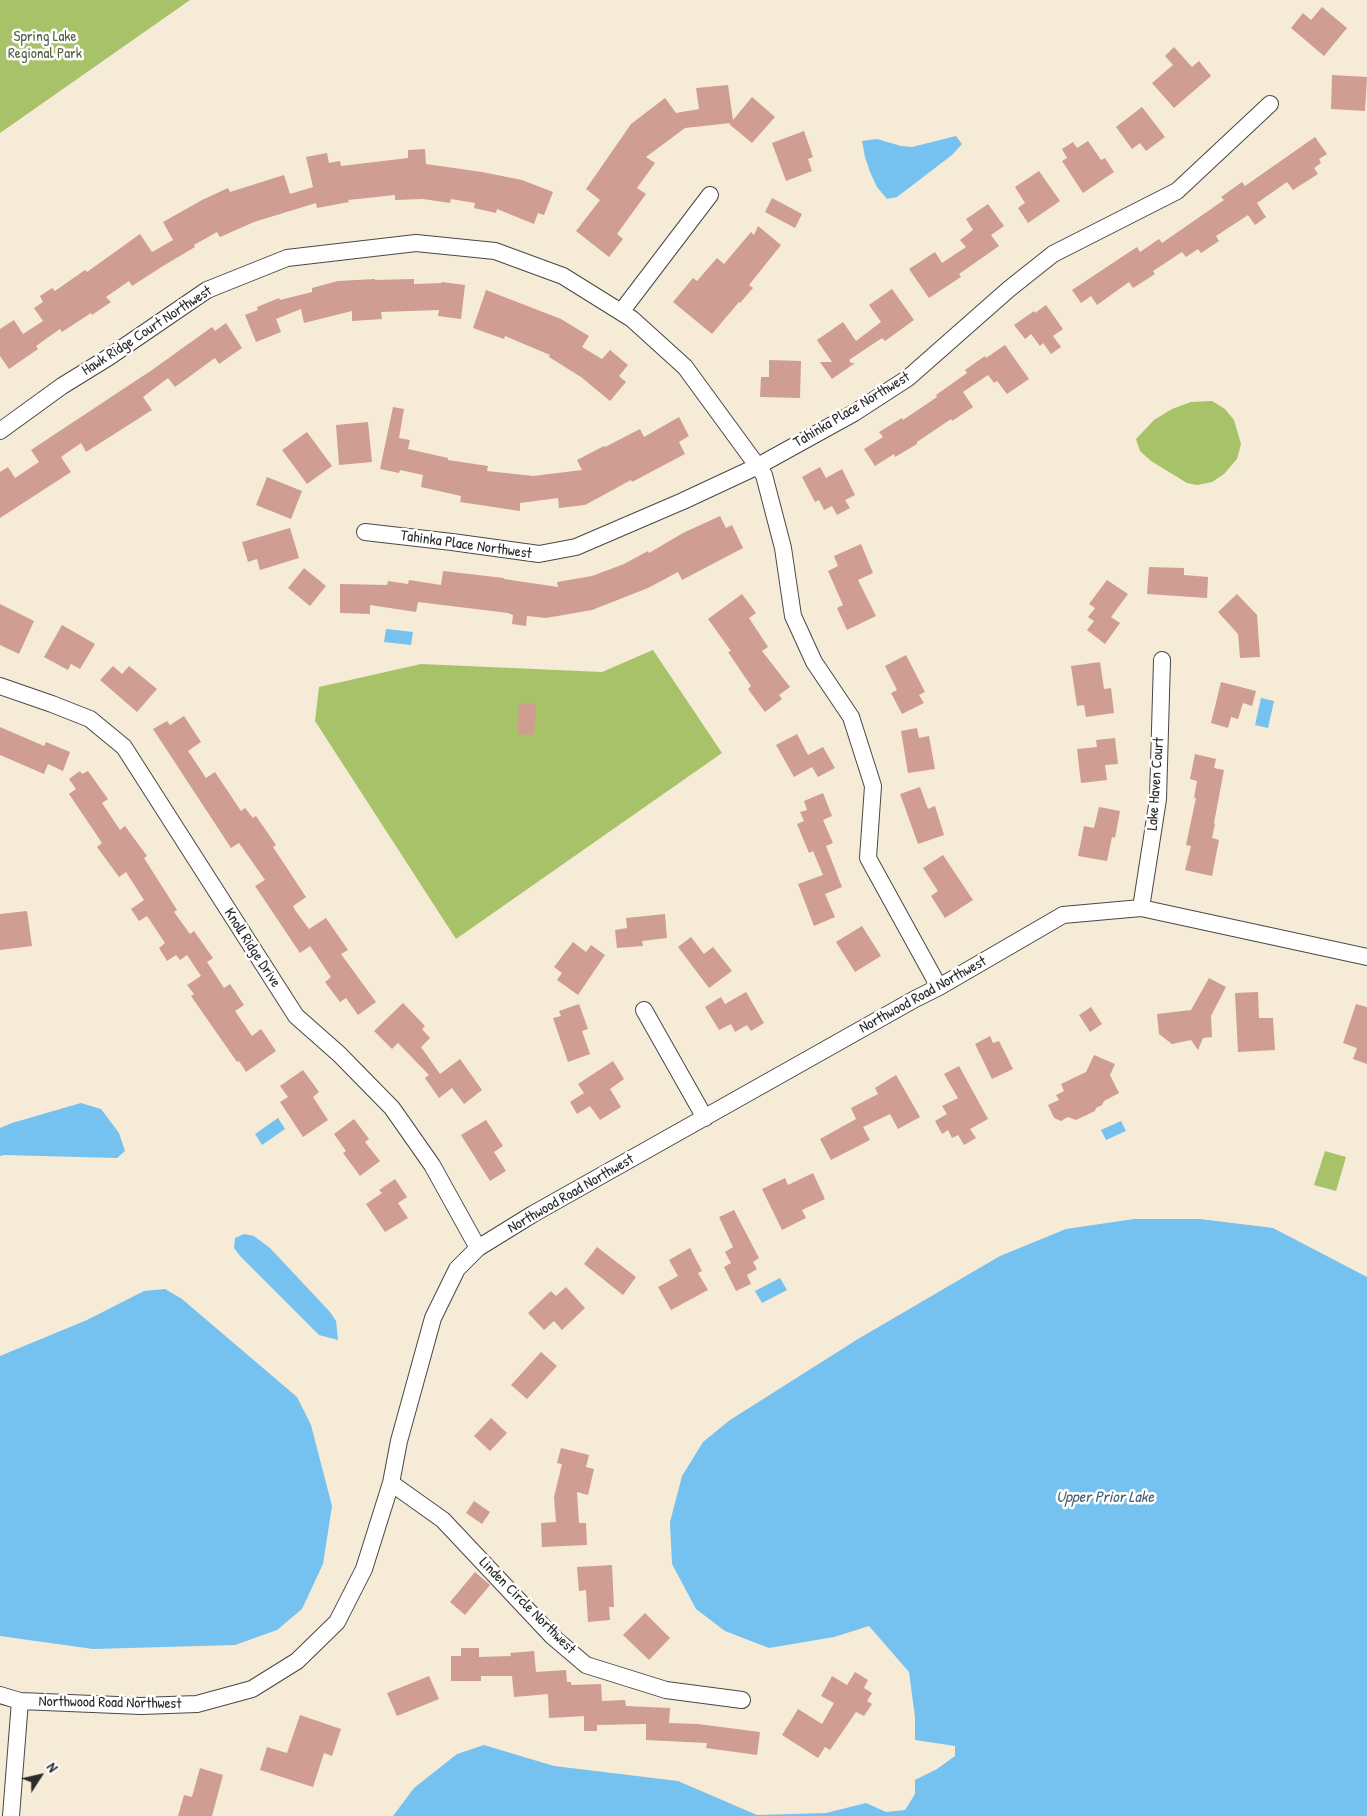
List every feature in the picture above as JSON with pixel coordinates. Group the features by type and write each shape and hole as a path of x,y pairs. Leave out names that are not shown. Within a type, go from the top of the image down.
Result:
{"street":[{"name":"Tahinka Place Northwest","path":"365,532 539,554 576,548 758,466 854,413 908,378 1009,289 1053,254 1177,191 1270,104"},
{"path":"621,312 710,195"},
{"name":"Hawk Ridge Court Northwest","path":"0,431 62,386 109,357 207,290 287,258 416,243 496,251 563,276 632,319 685,367 764,475 783,548 793,616 814,662 851,717 873,786 868,858 939,987"},
{"name":"Lake Haven Court","path":"1141,908 1158,799 1162,660"},
{"name":"Knoll Ridge Drive","path":"0,686 90,719 124,747 296,1016 338,1054 392,1108 432,1165 478,1248"},
{"name":"Northwood Road Northwest","path":"0,1695 20,1700 141,1706 197,1704 252,1689 297,1662 337,1622 364,1569 391,1483 399,1441 433,1318 457,1269 478,1248 533,1214 939,987 1063,915 1141,908 1367,957"},
{"path":"644,1010 705,1118"},
{"name":"Linden Circle Northwest","path":"391,1483 443,1520 553,1637 586,1665 666,1690 742,1700"},
{"path":"11,1816 20,1700"}],"green space":[{"name":"Spring Lake Regional Park","path":"0,0 190,0 0,133"},
{"path":"1212,401 1225,409 1234,420 1241,444 1237,459 1224,474 1212,482 1197,485 1187,483 1151,461 1140,451 1136,439 1154,420 1172,409 1191,402"},
{"path":"653,650 722,753 456,939 315,721 319,687 421,664 602,672"},
{"path":"1325,1151 1346,1157 1336,1191 1314,1185"}],"water":[{"path":"956,136 962,144 952,155 897,197 887,199 877,187 870,172 862,141 877,139 912,147"},
{"path":"386,629 413,632 411,645 384,642"},
{"path":"1261,698 1274,701 1268,728 1255,725"},
{"path":"81,1103 101,1109 119,1133 125,1151 117,1158 0,1156 0,1128"},
{"path":"278,1118 285,1129 262,1145 255,1134"},
{"path":"1121,1121 1126,1131 1106,1140 1101,1130"},
{"name":"Upper Prior Lake","path":"1134,1219 1200,1219 1273,1228 1367,1277 1367,1816 393,1816 414,1788 457,1754 484,1745 554,1766 678,1781 757,1815 826,1813 866,1803 886,1812 905,1810 915,1794 915,1780 937,1769 955,1756 955,1746 915,1740 915,1717 909,1672 869,1626 834,1637 769,1648 725,1631 696,1609 672,1564 670,1522 682,1476 703,1442 730,1420 858,1339 1000,1256 1066,1229"},
{"path":"244,1234 254,1236 270,1248 330,1312 336,1321 338,1340 319,1335 240,1256 234,1248 235,1238"},
{"path":"780,1278 787,1290 762,1303 755,1291"},
{"path":"165,1289 182,1299 297,1397 311,1425 332,1506 323,1564 302,1609 277,1630 235,1645 93,1649 0,1636 0,1356 87,1320 144,1291"}],"building":[{"path":"1322,7 1347,28 1324,56 1291,28 1303,13 1311,20"},
{"path":"1174,47 1192,67 1199,61 1211,76 1174,108 1152,83 1173,65 1165,56"},
{"path":"1332,75 1367,77 1365,111 1331,109"},
{"path":"728,85 733,120 752,97 775,117 752,143 729,124 731,123 685,128 646,157 655,163 637,188 646,194 617,234 623,239 609,257 576,231 600,200 586,189 631,124 665,98 676,113 699,109 696,88"},
{"path":"1142,107 1165,137 1146,151 1140,143 1132,149 1116,127"},
{"path":"804,131 813,157 808,159 812,171 786,181 772,143"},
{"path":"1315,137 1327,154 1319,159 1321,163 1314,168 1318,174 1293,190 1287,182 1257,203 1266,217 1255,225 1248,215 1216,236 1219,241 1201,253 1198,249 1186,257 1182,252 1153,271 1155,274 1133,288 1129,282 1097,305 1091,296 1081,303 1072,290 1137,247 1140,252 1159,239 1162,243 1224,200 1221,197 1242,182 1245,186"},
{"path":"1088,141 1101,160 1105,158 1114,172 1083,193 1062,161 1067,158 1062,149 1073,142 1077,148"},
{"path":"425,149 426,164 522,180 553,192 544,215 538,213 534,224 497,209 496,213 474,208 475,203 451,199 450,203 423,199 395,200 395,195 348,200 349,202 317,208 316,203 254,222 220,237 217,232 132,286 129,281 106,297 111,302 62,332 60,329 36,346 38,349 9,369 0,356 0,329 14,320 23,334 43,321 34,308 43,302 40,296 52,288 55,291 85,270 87,272 140,234 152,252 173,240 163,222 202,200 228,188 230,192 284,175 290,194 313,187 306,157 327,153 329,163 340,161 341,166 408,158 408,150"},
{"path":"1039,171 1060,201 1028,223 1018,208 1025,203 1015,187"},
{"path":"772,198 802,214 795,228 765,212"},
{"path":"988,204 1004,226 991,235 999,246 959,274 961,277 929,298 909,269 935,252 942,263 966,247 960,240 973,230 966,219"},
{"path":"758,226 781,245 749,285 753,288 712,334 673,302 693,278 697,281 717,258 724,264 751,232 754,235"},
{"path":"414,279 414,284 442,282 465,285 461,319 438,316 439,310 381,312 382,319 352,321 352,311 304,323 301,309 276,319 281,332 256,342 245,315 258,310 257,307 279,298 280,300 312,292 312,288 338,281"},
{"path":"892,289 914,320 885,341 882,338 849,360 851,363 855,363 832,379 820,362 832,362 817,340 843,322 856,341 881,322 869,305"},
{"path":"486,290 561,319 589,336 582,347 602,359 610,350 628,365 619,376 626,382 610,401 581,377 549,357 550,355 505,336 504,339 473,328"},
{"path":"1046,305 1063,329 1053,336 1061,347 1051,354 1043,343 1040,346 1031,334 1025,339 1014,325"},
{"path":"226,323 242,348 219,364 215,358 175,387 168,378 143,397 152,410 86,452 81,443 61,457 71,472 0,518 0,472 8,467 15,478 39,462 31,450 152,370 212,327 215,331"},
{"path":"1005,345 1029,379 1007,394 997,381 994,383 988,375 963,392 973,407 952,421 951,419 917,442 917,444 895,457 894,454 875,466 864,449 883,437 879,432 902,418 903,420 937,397 936,395 967,373 965,370"},
{"path":"769,360 801,361 800,398 760,397 761,377 769,377"},
{"path":"393,407 404,409 399,438 410,440 408,449 448,458 448,460 488,466 487,471 533,476 582,470 577,460 640,429 644,437 679,417 689,436 679,442 685,454 585,505 559,508 558,498 520,503 520,511 460,502 461,496 421,487 423,475 400,470 399,473 380,469"},
{"path":"368,422 372,462 339,465 336,425"},
{"path":"307,432 332,466 307,484 282,450"},
{"path":"820,467 826,478 842,469 855,495 845,500 850,508 837,515 832,506 824,510 819,500 815,502 802,477"},
{"path":"267,477 302,491 291,519 256,505"},
{"path":"720,516 726,528 732,525 743,548 682,580 678,572 648,588 592,610 546,618 527,616 526,626 512,624 513,615 508,613 418,602 416,612 370,605 370,614 340,613 340,584 387,585 388,581 408,584 409,580 441,585 443,571 558,587 557,582 592,576 624,564"},
{"path":"290,528 299,558 260,570 257,559 248,562 242,542"},
{"path":"861,544 873,573 858,580 876,616 847,630 837,608 843,605 828,571 838,566 834,556"},
{"path":"1149,567 1184,568 1184,575 1208,577 1207,598 1147,594"},
{"path":"304,568 326,586 310,606 288,588"},
{"path":"1107,580 1128,594 1111,617 1120,623 1105,644 1087,630 1094,621 1088,617 1095,608 1089,604"},
{"path":"742,594 756,613 749,618 768,647 762,651 790,687 779,695 782,699 765,712 748,689 751,686 728,652 731,651 708,619"},
{"path":"1237,594 1257,615 1260,657 1240,658 1238,634 1218,612"},
{"path":"0,604 34,621 19,654 0,645"},
{"path":"62,625 95,644 80,669 71,664 68,670 44,657"},
{"path":"906,655 925,692 919,695 924,703 902,714 891,693 897,690 885,666"},
{"path":"1100,662 1104,689 1111,688 1114,713 1086,717 1084,705 1077,706 1071,666"},
{"path":"113,666 122,674 129,666 157,689 137,712 100,680"},
{"path":"1221,682 1256,691 1252,706 1243,703 1238,719 1231,717 1228,728 1211,723"},
{"path":"519,703 536,704 534,735 517,734"},
{"path":"184,716 201,742 188,751 206,778 215,772 241,811 245,808 253,818 256,816 276,845 273,847 306,897 293,906 295,910 309,929 326,918 348,950 341,954 376,1002 358,1015 346,998 340,1002 325,982 331,977 310,946 300,953 255,886 265,880 239,843 231,848 153,729 167,721 170,725"},
{"path":"0,727 44,746 46,742 70,752 63,771 48,764 44,774 0,755"},
{"path":"917,728 919,738 929,736 935,769 908,773 901,731"},
{"path":"797,734 808,755 823,747 835,768 818,777 812,767 794,777 776,745"},
{"path":"1115,738 1118,764 1105,765 1107,780 1081,783 1077,749 1097,747 1096,740"},
{"path":"1195,754 1216,759 1214,768 1224,770 1212,838 1219,840 1212,876 1185,870 1191,846 1186,845 1196,798 1194,798 1197,781 1190,779"},
{"path":"80,771 82,774 88,771 108,799 102,803 120,830 125,826 147,856 144,858 177,910 174,912 190,934 194,931 213,958 207,962 224,988 230,984 244,1005 235,1011 252,1036 261,1029 276,1051 246,1072 191,996 194,994 187,985 201,976 187,955 180,960 176,955 167,961 159,948 165,943 147,916 139,921 131,909 144,900 126,872 119,877 97,847 102,843 69,794 76,789 69,779"},
{"path":"920,787 928,809 935,806 944,835 918,844 900,794"},
{"path":"823,793 832,816 823,820 833,843 826,846 842,887 825,894 835,917 814,926 798,884 823,875 813,851 809,853 797,824 804,821 800,812 807,810 804,801"},
{"path":"1099,807 1120,811 1115,838 1112,837 1107,861 1078,856 1084,826 1094,828"},
{"path":"943,855 973,900 945,918 931,896 938,891 923,868"},
{"path":"27,911 32,946 0,950 0,914"},
{"path":"665,914 667,938 642,941 643,946 617,948 615,930 627,928 626,918"},
{"path":"862,926 881,956 855,972 836,942"},
{"path":"691,937 704,954 713,947 732,971 709,988 678,947"},
{"path":"573,942 586,952 591,945 605,955 578,995 557,980 562,973 554,967"},
{"path":"1209,978 1226,987 1211,1016 1212,1037 1203,1038 1198,1050 1191,1040 1172,1044 1159,1034 1157,1014 1191,1010"},
{"path":"746,992 764,1023 751,1031 747,1025 735,1032 731,1024 719,1030 705,1007 721,997 725,1004"},
{"path":"1258,992 1259,1018 1273,1018 1275,1050 1238,1052 1235,993"},
{"path":"403,1003 425,1026 422,1029 430,1038 421,1047 440,1074 460,1059 482,1090 464,1104 452,1088 439,1098 425,1078 429,1075 398,1043 392,1049 374,1031"},
{"path":"579,1004 588,1029 582,1031 590,1054 568,1062 553,1018 561,1016 559,1011"},
{"path":"1356,1004 1367,1007 1367,1064 1353,1059 1357,1048 1343,1043"},
{"path":"1091,1007 1102,1024 1090,1032 1079,1015"},
{"path":"990,1036 993,1043 999,1041 1013,1069 992,1079 975,1044"},
{"path":"1094,1055 1115,1064 1110,1075 1119,1093 1104,1101 1095,1111 1076,1120 1068,1117 1061,1121 1054,1118 1048,1105 1059,1100 1056,1095 1064,1091 1061,1084 1086,1072"},
{"path":"613,1061 624,1079 610,1089 621,1107 600,1120 590,1106 577,1114 570,1102 584,1093 578,1084"},
{"path":"959,1066 988,1119 970,1129 976,1138 964,1145 958,1135 952,1138 948,1130 942,1134 935,1121 947,1114 942,1106 958,1098 944,1074"},
{"path":"303,1070 319,1092 313,1097 328,1120 303,1137 280,1102 288,1097 280,1086"},
{"path":"896,1075 920,1117 898,1129 890,1114 863,1127 870,1140 831,1160 820,1139 856,1119 851,1108 878,1094 875,1088"},
{"path":"354,1119 369,1139 365,1142 380,1161 360,1176 343,1153 346,1151 334,1134"},
{"path":"486,1120 503,1146 494,1152 506,1171 490,1181 461,1135"},
{"path":"813,1173 825,1199 802,1210 806,1218 782,1230 762,1189 785,1178 788,1185"},
{"path":"395,1179 407,1197 398,1203 408,1218 385,1232 366,1204 382,1193 379,1190"},
{"path":"734,1210 759,1258 753,1262 757,1269 747,1275 751,1284 736,1291 724,1267 731,1263 725,1252 733,1247 719,1217"},
{"path":"597,1247 636,1277 623,1295 584,1264"},
{"path":"690,1248 702,1271 698,1273 708,1290 671,1310 658,1287 678,1276 669,1260"},
{"path":"566,1287 585,1308 562,1330 554,1321 544,1330 528,1313 551,1291 556,1296"},
{"path":"541,1352 557,1366 527,1399 511,1385"},
{"path":"491,1418 507,1433 490,1451 474,1436"},
{"path":"561,1448 589,1455 586,1467 594,1469 588,1495 577,1492 579,1523 586,1523 587,1545 542,1547 541,1523 556,1522 554,1497 562,1464 557,1463"},
{"path":"474,1501 490,1512 482,1524 466,1513"},
{"path":"612,1565 614,1607 609,1607 610,1620 588,1622 586,1590 579,1591 577,1567"},
{"path":"475,1572 490,1585 465,1615 450,1602"},
{"path":"645,1613 670,1638 649,1660 623,1635"},
{"path":"461,1648 479,1648 479,1657 511,1656 510,1653 534,1651 536,1672 566,1670 567,1682 571,1682 571,1685 601,1684 602,1701 625,1700 626,1706 670,1708 669,1723 698,1724 760,1732 757,1755 706,1748 707,1743 646,1740 646,1724 597,1725 597,1731 584,1731 584,1716 549,1718 548,1694 514,1697 512,1676 481,1676 481,1681 451,1681 451,1656 461,1656"},
{"path":"855,1672 868,1680 864,1688 872,1693 867,1701 872,1704 864,1716 856,1712 830,1750 825,1747 818,1758 782,1735 798,1709 822,1724 834,1703 821,1696 832,1676 847,1685"},
{"path":"429,1676 439,1699 397,1716 387,1693"},
{"path":"300,1715 341,1729 332,1756 324,1753 313,1787 260,1770 267,1747 287,1753"},
{"path":"200,1768 223,1775 212,1816 178,1816 184,1795 192,1797"}]}
